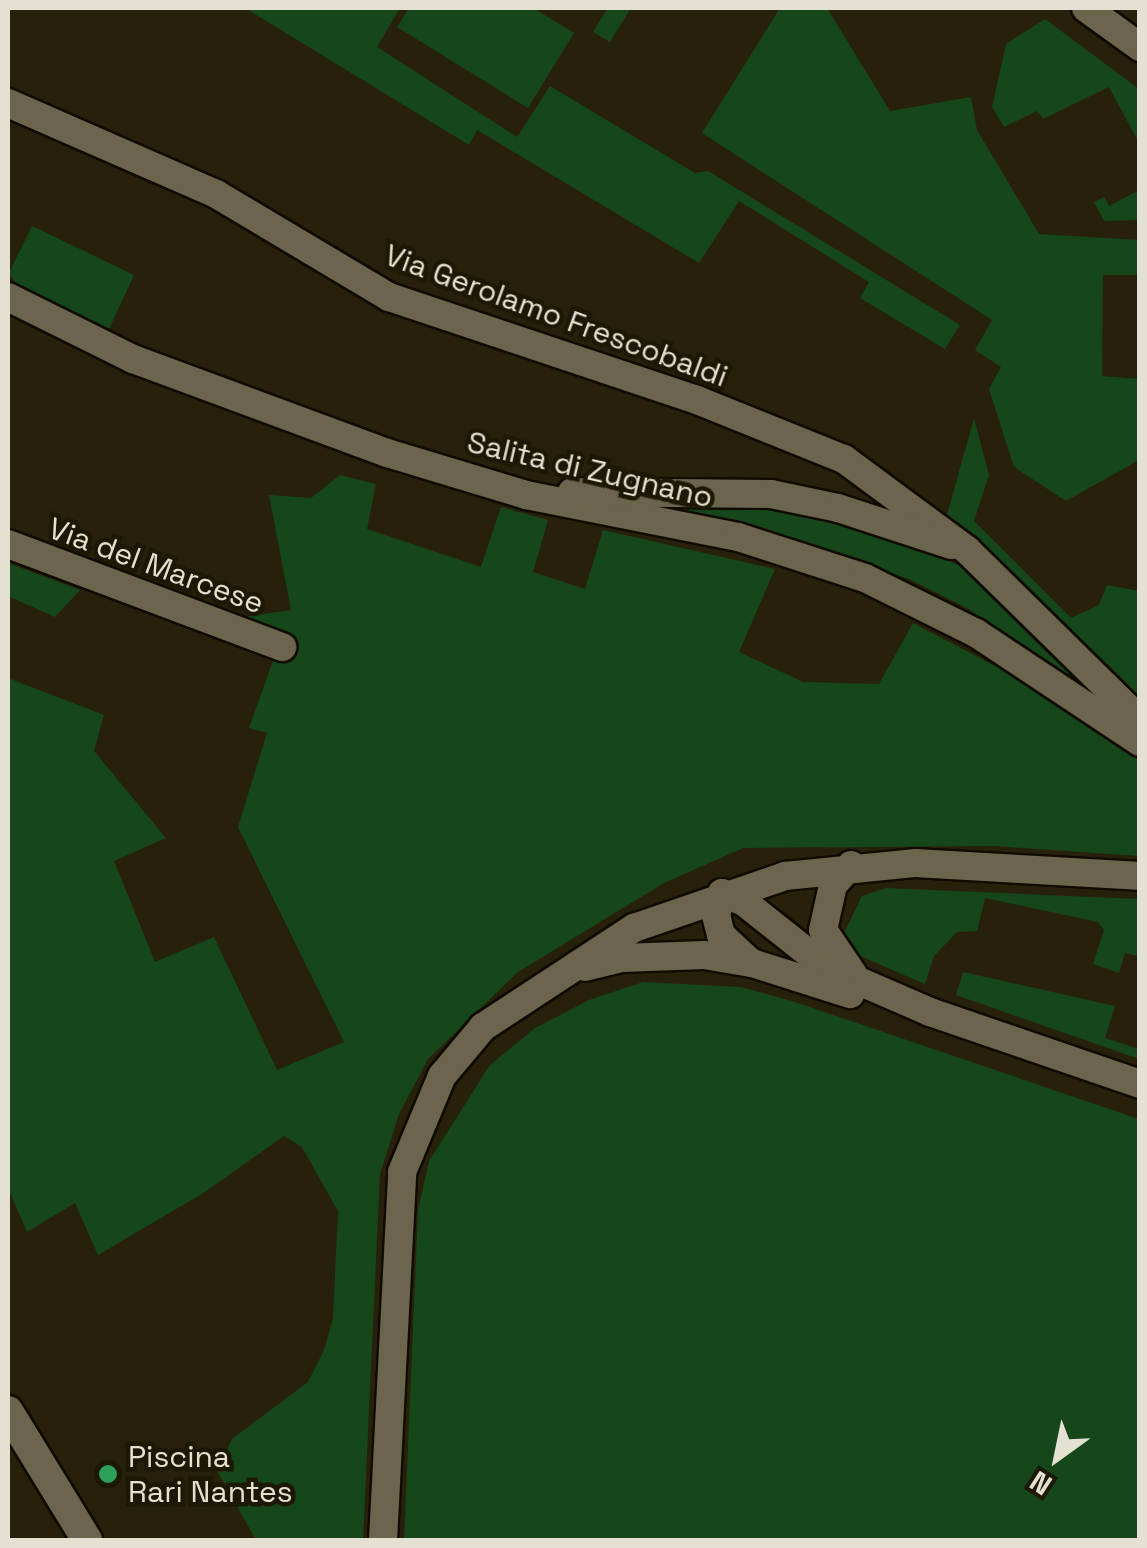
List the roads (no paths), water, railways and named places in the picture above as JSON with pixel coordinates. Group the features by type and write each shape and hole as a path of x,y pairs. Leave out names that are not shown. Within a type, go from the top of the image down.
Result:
{"street":[{"path":"1086,8 1140,47"},
{"name":"Via Gerolamo Frescobaldi","path":"8,102 216,194 389,298 812,444 884,486 967,550 1140,720"},
{"name":"Salita di Zugnano","path":"8,297 133,359 247,404 526,494 738,538 865,578 976,633 1140,742"},
{"name":"Via Gerolamo Frescobaldi","path":"526,494 642,488 771,494 838,508 967,550"},
{"name":"Via del Marcese","path":"8,544 282,647"},
{"path":"382,1540 402,1172 442,1076 483,1027 555,975 634,928 722,893 851,865 1028,867 1140,876"},
{"path":"851,865 833,885 823,930 835,956 861,982"},
{"path":"722,893 716,915 721,935 752,963"},
{"path":"722,893 753,909 792,946 930,1012"},
{"path":"555,975 663,954 752,963 930,1012 1140,1084"},
{"path":"8,1410 86,1540"}],"place":[{"name":"Piscina Rari Nantes","path":"108,1474"}]}
